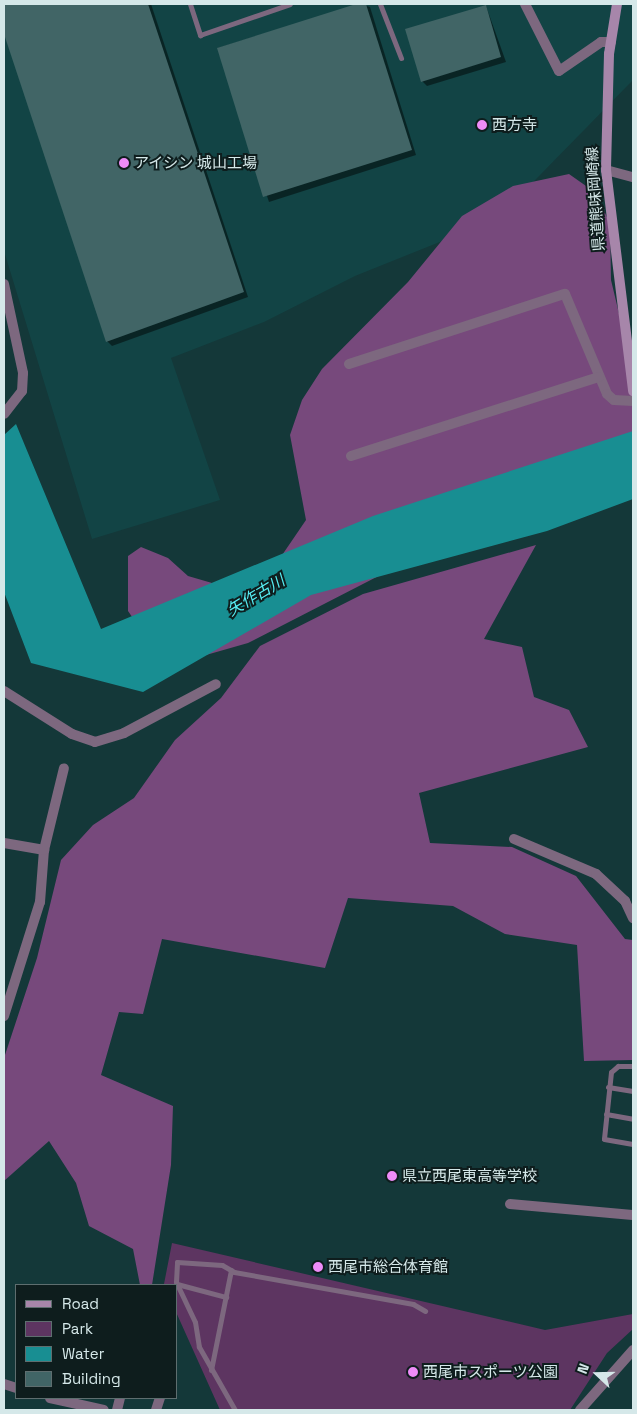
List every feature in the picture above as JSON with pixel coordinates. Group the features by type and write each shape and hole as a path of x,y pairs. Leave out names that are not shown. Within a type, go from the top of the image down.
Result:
{"main road":[{"name":"県道熊味岡崎線","path":"617,4 611,42 606,170 633,391"}],"street":[{"path":"525,4 559,71 601,42 611,42"},
{"path":"606,170 633,176"},
{"path":"4,284 23,373 22,391 4,414"},
{"path":"349,364 565,294 599,377 614,400 633,401"},
{"path":"351,456 599,377"},
{"path":"4,691 72,734 95,742 124,733 216,684"},
{"path":"4,1016 40,902 44,850 64,768"},
{"path":"514,839 596,874 625,901 633,918"},
{"path":"4,843 44,850"},
{"path":"510,1204 633,1215"},
{"path":"580,1410 633,1350"},
{"path":"54,1399 104,1410"}],"lane":[{"path":"190,4 200,35 290,4"},
{"path":"380,4 401,58"},
{"path":"633,1066 618,1066 611,1072 604,1139 633,1144"},
{"path":"608,1087 633,1091"},
{"path":"606,1114 633,1118"},
{"path":"177,1284 177,1262 222,1265 231,1270 413,1304 425,1311"},
{"path":"211,1370 231,1270"},
{"path":"178,1284 226,1297"},
{"path":"178,1287 211,1370 235,1410"}],"shaded area":[{"path":"4,4 633,4 633,80 497,219 355,276 264,322 171,358 220,500 92,539 4,251"},
{"path":"569,174 596,193 610,224 611,280 633,372 633,470 433,548 248,643 206,655 148,640 128,611 128,556 141,547 168,558 188,576 236,590 276,564 306,520 290,435 302,400 322,369 408,282 462,216 513,186"},
{"path":"536,545 484,639 522,647 534,697 569,710 588,747 419,793 430,843 512,847 576,876 625,939 633,940 633,1060 584,1061 577,945 505,934 453,906 348,898 325,968 162,939 143,1014 119,1012 101,1075 173,1106 171,1165 152,1284 140,1284 133,1249 89,1226 76,1183 49,1141 4,1181 4,1058 37,958 61,860 93,825 134,798 175,740 221,698 260,646 363,594"}],"green space":[{"path":"172,1243 545,1330 633,1314 633,1329 607,1353 570,1410 220,1410 178,1316 178,1284 164,1284"}],"water":[{"name":"矢作古川","path":"16,424 101,629 373,516 633,431 633,499 547,531 311,595 143,692 31,663 4,592 4,435"}],"building":[{"name":"アイシン 城山工場","path":"4,4 148,4 244,292 106,342 4,34"},
{"path":"356,4 366,4 412,150 263,197 217,48"},
{"path":"486,5 501,57 421,82 405,29"}],"place":[{"name":"西方寺","path":"482,125"},
{"name":"アイシン 城山工場","path":"124,163"},
{"name":"県立西尾東高等学校","path":"392,1176"},
{"name":"西尾市総合体育館","path":"318,1267"},
{"name":"西尾市スポーツ公園","path":"413,1372"}]}
